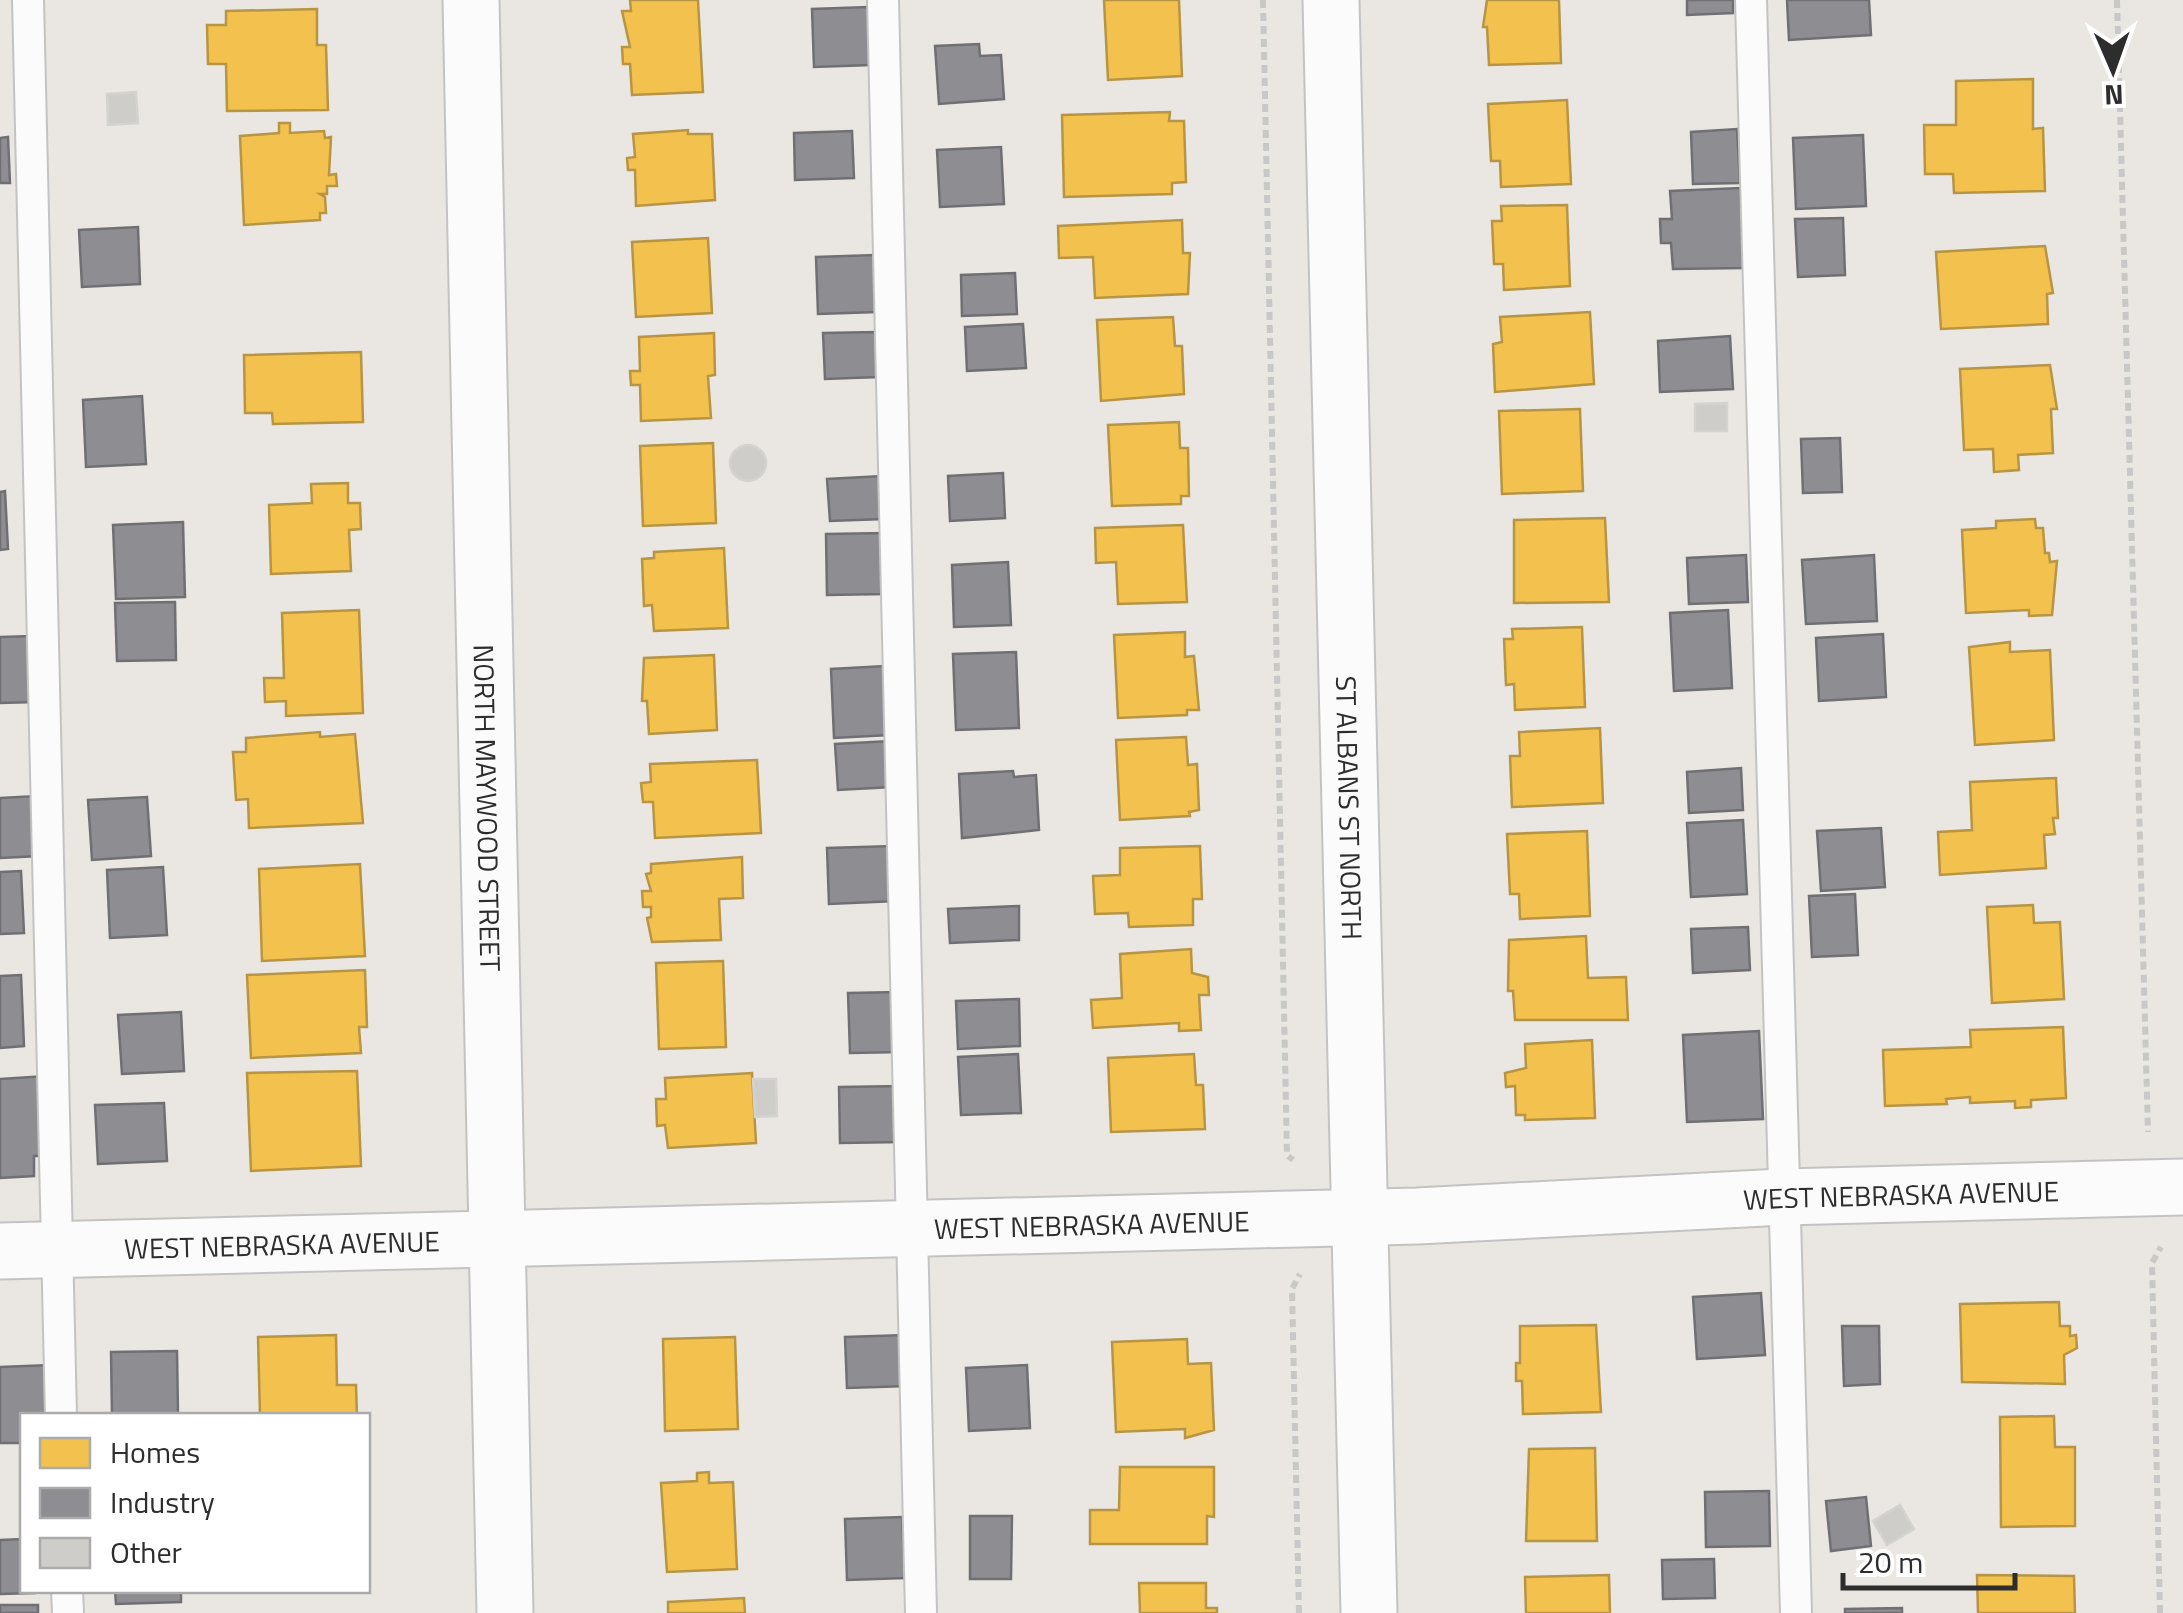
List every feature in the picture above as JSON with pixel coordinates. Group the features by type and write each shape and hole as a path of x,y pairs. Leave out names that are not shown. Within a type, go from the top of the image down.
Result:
{"street":[{"name":"NORTH MAYWOOD STREET","path":"471,0 505,1613"},
{"name":"ST ALBANS ST NORTH","path":"1332,0 1369,1613"},
{"name":"WEST NEBRASKA AVENUE","path":"0,1250 1359,1216 1783,1198 2183,1187"}],"lane":[{"path":"28,0 62,1413"},
{"path":"883,0 921,1613"},
{"path":"1751,0 1796,1613"}],"path":[{"path":"1263,0 1287,1156 1299,1164"},
{"path":"2117,0 2146,1131 2157,1140"},
{"path":"2160,1613 2152,1263 2161,1247"},
{"path":"1299,1613 1292,1289 1300,1272"}],"building: Homes":[{"path":"630,0 698,0 703,92 632,95 630,64 623,64 622,47 630,47 622,11 631,11"},
{"path":"1104,0 1179,0 1182,76 1108,80"},
{"path":"1487,0 1559,0 1561,63 1489,65 1487,27 1483,27"},
{"path":"317,9 317,45 326,45 328,110 227,111 226,64 208,64 207,25 226,25 226,11"},
{"path":"2033,79 2033,129 2043,128 2045,191 1954,193 1953,174 1925,174 1924,125 1956,125 1956,81"},
{"path":"1567,100 1571,184 1501,187 1500,161 1491,161 1488,104"},
{"path":"1170,112 1169,121 1184,121 1186,182 1172,183 1172,194 1064,197 1062,115"},
{"path":"279,123 290,123 290,133 324,131 325,138 331,137 329,175 336,174 337,186 327,186 327,194 320,194 325,197 326,213 320,213 320,220 244,225 240,136 279,133"},
{"path":"688,130 688,134 712,134 715,200 636,206 635,170 628,170 627,158 635,157 633,134"},
{"path":"1567,205 1570,286 1504,290 1503,264 1494,264 1492,221 1502,221 1501,206"},
{"path":"1182,220 1183,253 1190,253 1188,294 1095,298 1093,257 1059,258 1058,226"},
{"path":"708,238 712,313 636,317 632,242"},
{"path":"2045,246 2053,293 2047,294 2048,324 1941,329 1936,252"},
{"path":"1590,312 1594,384 1495,392 1493,344 1502,342 1500,317"},
{"path":"1173,317 1175,346 1182,346 1184,394 1101,401 1097,320"},
{"path":"714,333 715,375 708,376 711,418 641,421 640,385 631,385 630,371 640,371 639,337"},
{"path":"361,352 363,422 273,424 272,413 245,413 244,355"},
{"path":"2050,365 2057,409 2051,409 2053,453 2018,455 2019,470 1994,472 1993,449 1964,450 1960,369"},
{"path":"1580,409 1583,491 1502,494 1499,411"},
{"path":"1179,422 1180,448 1188,448 1189,496 1181,496 1181,504 1112,506 1108,425"},
{"path":"713,443 716,523 643,526 640,446"},
{"path":"348,483 348,503 360,503 361,529 349,530 351,571 271,574 269,505 312,503 311,484"},
{"path":"1605,518 1609,602 1514,603 1514,520"},
{"path":"2035,519 2036,528 2043,528 2045,553 2049,553 2050,562 2057,561 2052,615 2029,616 2029,610 1966,613 1962,530 1996,528 1996,521"},
{"path":"1183,525 1187,602 1118,604 1116,562 1096,563 1095,528"},
{"path":"724,548 728,628 654,631 652,605 644,606 642,559 654,558 654,552"},
{"path":"359,610 363,713 286,716 286,701 265,702 264,678 284,678 282,613"},
{"path":"1582,627 1585,707 1515,710 1514,684 1506,685 1504,639 1513,639 1512,629"},
{"path":"1185,632 1185,657 1194,656 1199,710 1187,710 1187,715 1118,718 1114,635"},
{"path":"2010,642 2010,652 2050,650 2054,740 1975,745 1969,647"},
{"path":"714,655 717,730 649,734 647,701 642,701 644,658"},
{"path":"1600,728 1603,803 1512,807 1510,756 1520,756 1519,732"},
{"path":"320,732 320,737 355,734 363,823 249,828 248,799 236,800 233,752 246,752 246,738"},
{"path":"1186,737 1188,765 1197,764 1199,810 1189,812 1190,816 1120,820 1116,740"},
{"path":"757,760 761,833 655,838 653,802 643,802 641,783 651,782 650,764"},
{"path":"2056,778 2058,818 2053,818 2055,834 2044,835 2046,868 1940,875 1938,832 1972,830 1970,782"},
{"path":"1587,831 1590,916 1520,919 1519,894 1510,894 1507,834"},
{"path":"1200,846 1202,899 1193,899 1193,925 1129,927 1128,913 1095,914 1093,876 1120,875 1120,848"},
{"path":"742,857 743,898 719,899 721,940 652,942 647,918 651,917 651,907 643,907 642,891 651,891 646,874 651,873 651,864"},
{"path":"360,864 365,956 262,961 259,869"},
{"path":"2033,905 2034,923 2060,922 2064,999 1992,1003 1987,907"},
{"path":"1586,936 1588,978 1626,977 1628,1020 1515,1020 1513,991 1508,991 1509,940"},
{"path":"1191,949 1192,973 1208,977 1209,995 1199,995 1201,1030 1179,1031 1179,1023 1093,1028 1091,1000 1122,998 1120,954"},
{"path":"723,961 726,1047 659,1049 656,963"},
{"path":"365,970 367,1027 359,1027 361,1053 251,1058 247,975"},
{"path":"2063,1027 2066,1098 2031,1100 2031,1107 2015,1108 2015,1101 1970,1103 1970,1097 1946,1099 1947,1104 1885,1106 1883,1050 1971,1047 1970,1030"},
{"path":"1592,1040 1595,1118 1525,1120 1525,1115 1516,1115 1515,1086 1506,1087 1505,1073 1526,1068 1525,1044"},
{"path":"1194,1054 1196,1085 1203,1085 1205,1129 1111,1132 1108,1058"},
{"path":"357,1071 361,1166 251,1171 247,1073"},
{"path":"752,1073 756,1143 668,1148 665,1125 657,1126 656,1099 666,1099 665,1078"},
{"path":"2059,1302 2060,1326 2070,1326 2070,1336 2076,1335 2077,1348 2064,1355 2065,1384 1962,1382 1960,1304"},
{"path":"1596,1325 1601,1412 1523,1414 1522,1381 1516,1381 1520,1326"},
{"path":"336,1335 337,1385 356,1385 357,1413 260,1413 258,1337"},
{"path":"735,1337 738,1429 665,1431 663,1339"},
{"path":"1187,1339 1188,1364 1211,1363 1214,1430 1185,1438 1185,1429 1116,1432 1112,1342"},
{"path":"2054,1416 2055,1447 2075,1447 2075,1526 2001,1527 2000,1417"},
{"path":"1595,1448 1597,1541 1526,1541 1529,1449"},
{"path":"1120,1467 1214,1467 1214,1517 1207,1516 1207,1544 1090,1544 1090,1510 1119,1510"},
{"path":"709,1472 709,1483 733,1482 737,1569 667,1572 661,1483 697,1481 697,1473"},
{"path":"1609,1575 1610,1613 1526,1613 1525,1577"},
{"path":"1977,1575 2074,1576 2075,1613 1978,1613"},
{"path":"1139,1583 1206,1583 1206,1608 1217,1608 1217,1613 1140,1613"},
{"path":"744,1598 745,1613 668,1613 668,1602"}],"building: Industry":[{"path":"1687,0 1733,0 1733,13 1687,15"},
{"path":"1787,0 1869,0 1871,35 1789,40"},
{"path":"868,7 871,65 814,67 812,9"},
{"path":"979,44 980,56 1001,55 1004,99 939,104 935,46"},
{"path":"1737,129 1740,183 1693,184 1691,132"},
{"path":"852,131 854,178 795,180 794,133"},
{"path":"1863,135 1866,206 1796,209 1793,138"},
{"path":"8,137 10,183 0,183 0,138"},
{"path":"1001,147 1004,204 940,207 937,150"},
{"path":"1740,188 1744,268 1673,269 1671,243 1661,243 1660,219 1672,219 1670,191"},
{"path":"1843,218 1845,275 1798,277 1795,219"},
{"path":"138,227 140,284 82,287 79,230"},
{"path":"875,255 877,312 818,314 816,257"},
{"path":"1015,273 1017,314 962,316 961,275"},
{"path":"1023,324 1026,368 967,371 965,327"},
{"path":"877,332 879,377 825,379 823,333"},
{"path":"1730,336 1733,389 1660,392 1658,341"},
{"path":"142,396 146,464 86,467 83,400"},
{"path":"1840,438 1842,492 1803,493 1801,439"},
{"path":"1003,473 1005,518 950,521 948,476"},
{"path":"882,476 884,519 830,521 827,479"},
{"path":"5,491 8,549 0,550 0,492"},
{"path":"183,522 185,597 116,599 113,525"},
{"path":"885,533 887,594 827,595 826,534"},
{"path":"1746,555 1748,602 1689,604 1687,558"},
{"path":"1874,555 1877,621 1806,624 1802,560"},
{"path":"1008,562 1011,625 954,627 952,565"},
{"path":"175,602 176,660 117,661 115,603"},
{"path":"1728,610 1732,688 1674,691 1670,613"},
{"path":"1883,634 1886,697 1819,701 1816,638"},
{"path":"32,636 35,702 0,703 0,637"},
{"path":"1016,652 1019,728 956,730 953,654"},
{"path":"885,666 889,735 834,738 831,669"},
{"path":"890,741 892,787 838,790 835,744"},
{"path":"1741,768 1743,810 1689,813 1687,772"},
{"path":"1013,771 1014,777 1036,775 1039,830 962,838 959,774"},
{"path":"37,796 39,856 0,858 0,798"},
{"path":"147,797 151,856 92,860 88,800"},
{"path":"1743,820 1747,894 1691,897 1687,823"},
{"path":"1881,828 1885,887 1821,891 1817,831"},
{"path":"894,846 897,901 829,904 827,848"},
{"path":"163,867 167,935 110,938 107,870"},
{"path":"21,871 24,933 0,934 0,872"},
{"path":"1855,894 1858,955 1812,957 1809,896"},
{"path":"1019,906 1019,940 950,943 948,909"},
{"path":"1748,927 1750,970 1693,973 1691,929"},
{"path":"21,975 24,1046 0,1048 0,976"},
{"path":"900,992 902,1052 850,1053 848,993"},
{"path":"1019,999 1020,1046 958,1049 956,1001"},
{"path":"181,1012 184,1071 122,1074 118,1015"},
{"path":"1759,1031 1763,1119 1687,1122 1683,1035"},
{"path":"1018,1054 1021,1113 961,1115 958,1057"},
{"path":"46,1076 49,1156 34,1156 34,1176 0,1178 0,1079"},
{"path":"902,1086 903,1142 840,1143 839,1087"},
{"path":"164,1103 167,1161 98,1164 95,1105"},
{"path":"1761,1293 1765,1355 1697,1359 1693,1297"},
{"path":"1842,1326 1879,1326 1880,1384 1844,1386"},
{"path":"906,1335 908,1386 847,1388 845,1337"},
{"path":"177,1351 178,1413 112,1413 111,1352"},
{"path":"50,1365 52,1413 20,1413 20,1443 0,1443 0,1367"},
{"path":"1027,1365 1030,1428 969,1431 966,1368"},
{"path":"1769,1491 1770,1546 1706,1547 1705,1492"},
{"path":"1866,1497 1871,1546 1831,1551 1826,1501"},
{"path":"970,1516 1012,1516 1011,1579 970,1579"},
{"path":"902,1517 905,1578 847,1580 845,1519"},
{"path":"20,1539 20,1593 36,1593 0,1594 0,1540"},
{"path":"1714,1559 1715,1598 1663,1599 1662,1560"},
{"path":"115,1593 181,1593 181,1602 116,1604"},
{"path":"0,1605 38,1605 38,1613 0,1613"},
{"path":"1902,1608 1902,1613 1845,1613 1845,1609"}],"building: Other":[{"path":"136,92 138,123 108,125 107,94"},
{"path":"1727,403 1727,431 1695,431 1695,404"},
{"path":"748,445 761,450 766,463 761,476 748,481 735,476 730,463 735,450"},
{"path":"753,1079 776,1079 777,1116 755,1117"},
{"path":"1900,1505 1914,1529 1887,1545 1873,1521"}]}
